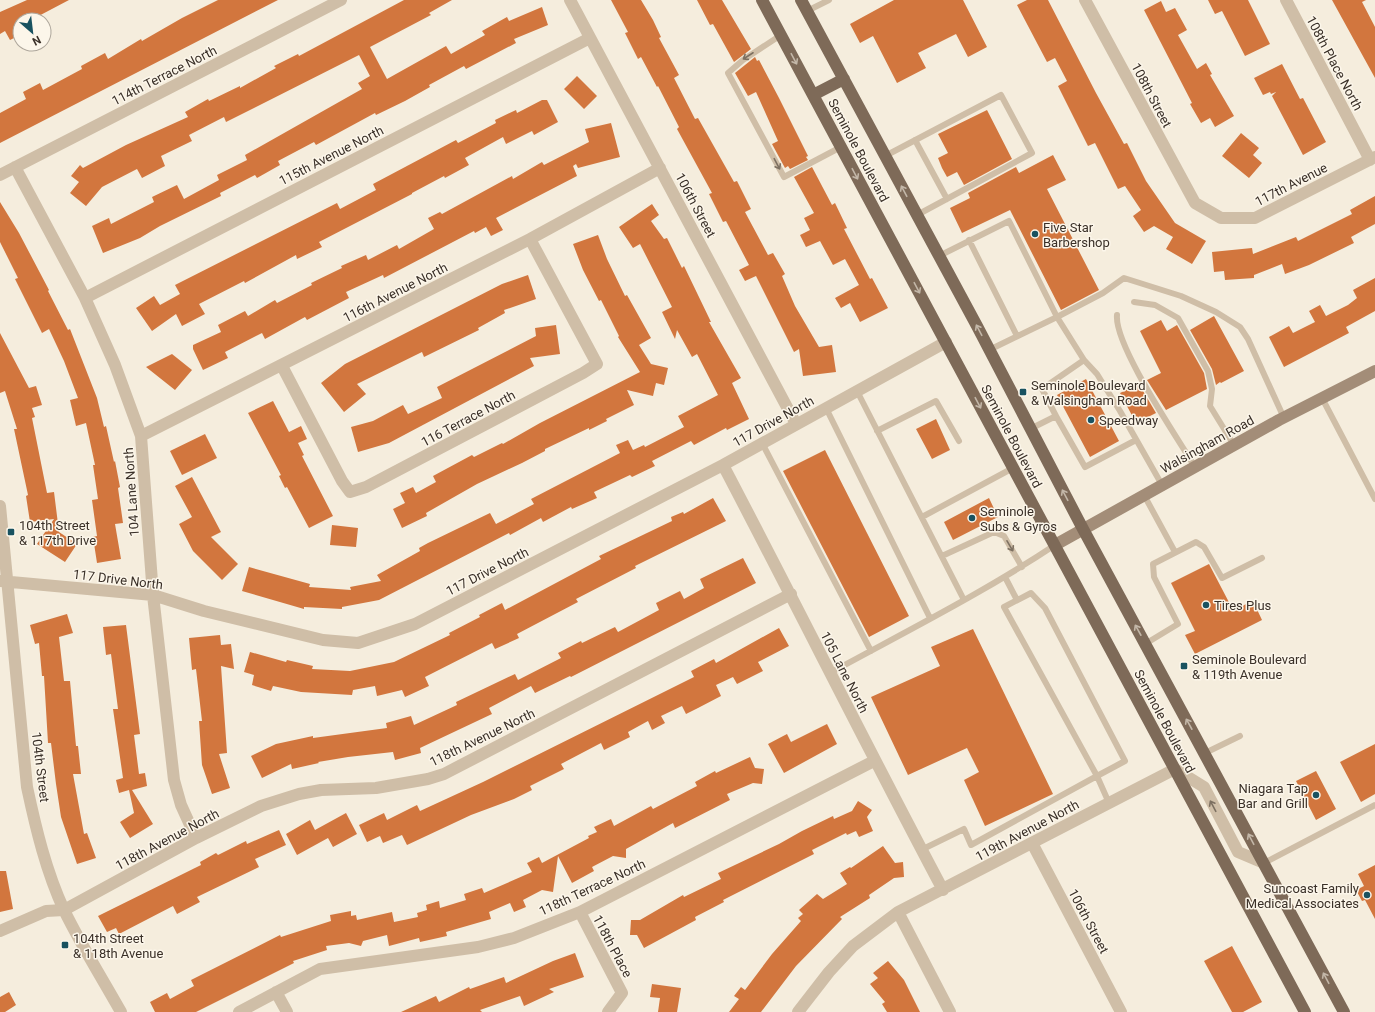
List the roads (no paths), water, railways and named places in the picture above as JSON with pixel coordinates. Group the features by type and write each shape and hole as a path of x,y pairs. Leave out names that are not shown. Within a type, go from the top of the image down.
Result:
{"main road":[{"name":"Seminole Boulevard","path":"762,0 1305,1012"},
{"name":"Seminole Boulevard","path":"801,0 939,256 1083,529 1344,1012"},
{"path":"813,95 844,80"}],"street":[{"name":"114th Terrace North","path":"0,174 341,0"},
{"name":"106th Street","path":"570,0 796,424"},
{"name":"108th Street","path":"1085,0 1195,203"},
{"name":"108th Place North","path":"1286,0 1372,159"},
{"name":"115th Avenue North","path":"85,298 590,38"},
{"name":"117th Avenue","path":"1195,203 1221,218 1254,218 1372,159"},
{"name":"104 Lane North","path":"14,167 85,298 115,365 141,436 153,595 174,780 181,806 196,838"},
{"name":"116th Avenue North","path":"141,436 282,366 530,239 660,168"},
{"name":"116 Terrace North","path":"282,366 342,481 350,492 366,487 583,373 597,364 530,239"},
{"name":"117 Drive North","path":"4,581 153,595 204,611 323,640 358,644 415,624 723,465 946,342"},
{"name":"Walsingham Road","path":"1055,545 1234,445 1375,371"},
{"name":"105 Lane North","path":"723,465 791,594 874,761 943,890"},
{"name":"104th Street","path":"0,506 4,581 27,787 42,850 64,910 121,1012"},
{"name":"118th Avenue North","path":"64,910 196,838 261,806 299,794 321,790 376,788 428,779 444,774 791,594"},
{"name":"118th Terrace North","path":"239,1012 320,969 478,948 514,938 580,912 874,761"},
{"name":"119th Avenue North","path":"798,1012 829,972 853,946 898,912 1175,769"},
{"path":"1175,769 1204,788 1238,852 1264,863"},
{"name":"106th Street","path":"1032,843 1121,1012"},
{"path":"0,931 46,911 64,910"},
{"name":"118th Place","path":"580,912 622,993 608,1012"},
{"path":"898,912 950,1012"},
{"path":"276,992 287,1012"}],"lane":[{"path":"808,11 829,0"},
{"path":"781,35 743,60 728,73 784,177 841,147"},
{"path":"885,156 1001,95 1032,154 917,215"},
{"path":"915,140 947,199"},
{"path":"939,256 1009,221 1057,317 1084,360 1097,374 1162,485"},
{"path":"969,240 1017,336"},
{"path":"989,350 1103,293 1124,278 1188,299 1216,312 1240,327 1248,339 1284,418"},
{"path":"1134,302 1155,305 1178,318 1208,371 1212,389 1210,406 1234,445"},
{"path":"1117,315 1119,333 1147,389 1195,467"},
{"path":"1084,360 1042,389 1085,467 1136,440"},
{"path":"857,391 964,600"},
{"path":"1322,398 1375,498"},
{"path":"877,431 936,401 959,441"},
{"path":"826,408 930,618"},
{"path":"1030,429 1056,416"},
{"path":"762,443 871,651"},
{"path":"922,517 1013,468"},
{"path":"1144,495 1175,552"},
{"path":"942,556 994,532 1004,536 1022,567"},
{"path":"1145,644 1178,624 1154,577 1153,564 1196,542 1204,547 1222,578 1262,558"},
{"path":"830,673 1005,577 1055,545"},
{"path":"1005,577 1017,600"},
{"path":"921,850 964,829 971,845 1097,776 1125,761 1045,608 1031,593 1004,607 1097,776 1109,803"},
{"path":"1205,753 1240,736"},
{"path":"1264,863 1375,805"}],"place":[{"name":"Five Star Barbershop","path":"1035,234"},
{"name":"Seminole Boulevard & Walsingham Road","path":"1023,392"},
{"name":"Speedway","path":"1091,420"},
{"name":"Seminole Subs & Gyros","path":"972,518"},
{"name":"104th Street & 117th Drive","path":"11,532"},
{"name":"Tires Plus","path":"1206,605"},
{"name":"Seminole Boulevard & 119th Avenue","path":"1184,666"},
{"name":"Niagara Tap Bar and Grill","path":"1316,795"},
{"name":"Suncoast Family Medical Associates","path":"1367,895"},
{"name":"104th Street & 118th Avenue","path":"65,945"}]}
